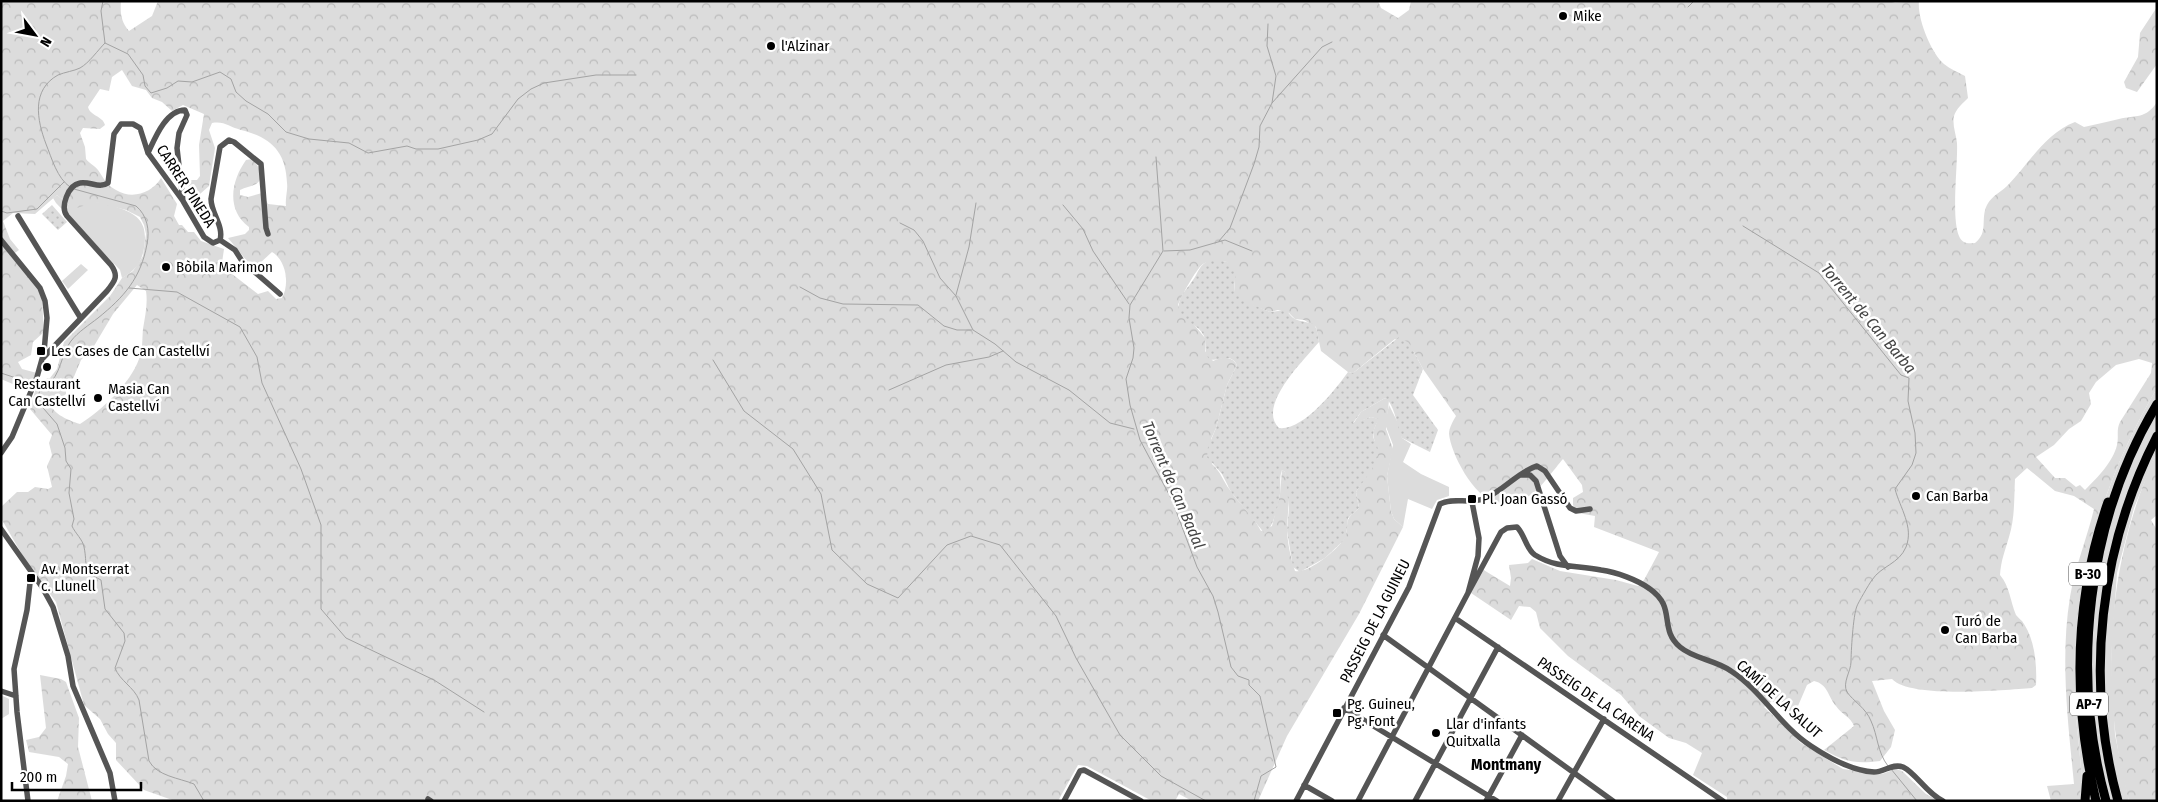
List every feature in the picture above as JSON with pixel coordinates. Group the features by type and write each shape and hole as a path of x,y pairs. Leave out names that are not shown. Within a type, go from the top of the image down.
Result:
{"highway":[{"name":"AP-7","path":"2106,801 2098,769 2091,724 2088,665 2094,581 2102,547 2127,464 2157,404"},
{"name":"AP-7","path":"2118,801 2101,705 2104,602 2117,539 2125,513 2144,462 2157,436"},
{"name":"B-30","path":"2096,801 2087,758 2079,691 2079,642 2082,609 2097,535 2108,502 2127,464"},
{"path":"2085,801 2087,758"}],"street":[{"path":"148,153 162,126 177,112 186,110 187,114 179,133 177,148 184,201"},
{"name":"CARRER PINEDA","path":"80,317 107,291 116,274 111,265 64,212 64,204 72,189 82,182 101,186 108,183 114,134 122,123 133,124 140,128 148,153 184,201 206,241 213,243 220,240 235,250 242,261 280,294"},
{"path":"220,240 221,232 211,199 220,147 229,140 261,164 268,234"},
{"path":"18,216 80,317 43,358"},
{"path":"1,240 30,274 43,293 47,318 43,358 37,377 8,445 1,453"},
{"path":"45,344 54,345"},
{"path":"1468,593 1478,556 1479,538 1472,502 1486,498 1534,467 1540,467 1570,508 1576,511 1590,509"},
{"path":"1522,475 1530,475 1536,481 1560,556 1568,567"},
{"name":"PASSEIG DE LA GUINEU","path":"1296,801 1408,587 1440,504 1446,501 1472,502"},
{"path":"1358,801 1501,532 1507,528 1516,527 1521,531 1535,555 1568,567"},
{"path":"1,529 42,587 53,608 68,656 73,686 110,773 115,801"},
{"name":"CAMÍ DE LA SALUT","path":"1568,567 1601,570 1649,588 1665,605 1669,632 1679,646 1688,653 1732,671 1804,741 1854,768 1874,772 1901,766 1908,770 1929,792 1943,801"},
{"path":"28,801 14,669 27,610 31,574"},
{"name":"PASSEIG DE LA CARENA","path":"1455,618 1722,801"},
{"path":"1383,636 1613,801"},
{"path":"1415,801 1498,647"},
{"path":"1,691 16,696"},
{"path":"1344,708 1488,798 1497,801"},
{"path":"1558,801 1604,719"},
{"path":"1488,798 1522,735"},
{"path":"1064,801 1080,772 1084,770 1141,801"},
{"path":"1304,785 1332,801"}],"green space":[{"path":"1,1 121,1 122,17 129,31 152,16 158,1 1378,1 1381,8 1398,18 1409,10 1411,1 1889,1 1895,3 1919,1 1920,16 1934,52 1944,64 1965,76 1968,98 1954,116 1957,143 1955,217 1960,238 1963,242 1970,243 1975,243 1982,234 1985,210 1989,202 2009,184 2055,133 2075,122 2084,127 2145,114 2157,102 2157,388 2121,458 2107,495 2095,532 2079,608 2075,647 2074,687 2082,801 2051,801 2047,786 2074,784 2066,691 2067,620 2072,586 2094,509 2074,496 2055,491 2027,468 2015,479 2011,530 2002,560 2000,575 2008,589 2016,615 2028,631 2033,645 2036,661 2036,685 2032,688 1958,692 1918,689 1902,685 1892,679 1872,681 1884,711 1895,730 1891,747 1880,761 1871,762 1851,761 1824,750 1854,726 1851,720 1838,709 1825,688 1819,683 1814,681 1807,685 1795,713 1790,715 1772,701 1764,707 1801,743 1843,769 1882,774 1896,769 1902,771 1926,794 1939,801 1727,801 1727,797 1693,775 1702,753 1686,743 1669,738 1639,716 1621,695 1568,656 1540,628 1536,612 1530,607 1519,606 1511,620 1471,593 1482,569 1510,586 1509,565 1528,563 1532,559 1560,571 1616,580 1638,586 1644,580 1659,552 1594,527 1595,516 1578,513 1573,505 1573,498 1583,492 1582,485 1563,459 1529,496 1503,502 1495,502 1487,498 1472,484 1459,463 1449,434 1450,427 1456,416 1423,369 1414,352 1395,339 1353,373 1348,372 1321,351 1316,327 1304,320 1295,319 1289,313 1278,310 1270,312 1246,303 1235,293 1234,278 1227,262 1215,261 1203,264 1200,267 1189,283 1178,305 1205,338 1205,351 1213,361 1229,358 1237,365 1227,385 1216,428 1211,439 1212,464 1228,487 1261,531 1272,526 1280,494 1282,470 1285,472 1289,493 1287,528 1291,556 1295,571 1307,569 1329,555 1344,539 1348,520 1359,508 1356,492 1377,457 1373,432 1378,419 1371,417 1353,424 1361,412 1385,398 1389,400 1386,429 1393,449 1387,476 1391,511 1394,519 1403,527 1359,614 1287,736 1258,801 1192,801 1179,794 1175,801 1152,801 1087,766 1078,765 1058,801 175,801 144,790 116,760 116,743 108,734 100,719 84,705 56,602 27,563 2,520 1,507 17,492 28,492 35,487 48,489 52,487 47,466 52,455 49,443 52,435 30,409 38,381 50,378 57,369 64,342 110,296 122,278 133,271 143,256 146,234 140,217 126,210 95,202 77,208 69,205 57,195 35,214 13,213 3,221 10,239 19,250 12,255 38,288 42,300 44,332 33,342 31,355 18,362 22,369 37,373 29,391 1,379","holes":["122,70 132,86 146,90 152,98 162,102 172,111 183,105 204,114 199,145 200,176 197,180 187,180 189,192 200,194 209,186 215,148 209,130 212,123 224,124 260,137 268,141 280,154 286,172 286,206 268,204 262,193 248,197 240,195 240,190 256,184 261,175 254,161 252,159 246,160 237,177 233,195 237,212 249,227 249,230 245,234 228,238 251,266 259,264 272,252 277,256 283,266 286,279 282,298 276,299 268,291 258,294 232,274 222,263 224,249 201,241 194,232 188,232 182,225 179,225 174,216 177,204 161,178 147,191 135,195 122,193 109,185 96,168 86,159 85,147 80,133 83,128 100,129 105,125 88,107 100,89 109,91 112,77","137,285 146,291 142,348 135,368 114,396 80,424 56,412 49,403 48,398 62,397 66,394 66,387 73,379 81,360 94,346 113,314","2139,359 2152,363 2151,373 2120,422 2117,445 2112,458 2085,490 2080,485 2076,487 2065,478 2055,478 2036,457 2054,445 2069,429 2081,421 2091,404 2089,393 2096,382 2116,365"]},
{"path":"2157,7 2157,64 2137,92 2126,88 2124,82 2138,57 2140,33"},
{"path":"57,195 69,205 90,202 111,205 132,214 141,222 145,233 142,258 131,272 122,278 120,270 56,203 53,198"},
{"path":"52,205 67,222 58,230 42,214"},
{"path":"1208,261 1224,261 1231,264 1237,270 1234,283 1235,292 1246,302 1270,312 1286,310 1294,318 1315,326 1319,342 1294,371 1278,396 1274,408 1274,419 1279,428 1298,423 1308,416 1318,408 1348,372 1353,373 1399,337 1409,343 1423,369 1413,395 1438,430 1430,452 1402,438 1391,405 1385,398 1361,412 1353,423 1371,417 1379,419 1373,436 1378,448 1377,458 1356,492 1359,508 1348,518 1346,537 1343,541 1325,558 1300,572 1293,567 1287,531 1289,508 1285,472 1282,470 1281,473 1280,494 1275,515 1271,526 1265,534 1231,492 1222,474 1207,457 1208,447 1216,428 1227,385 1237,365 1234,361 1227,358 1209,359 1202,332 1179,314 1178,308 1183,294 1201,266"},
{"path":"81,264 88,270 68,289 62,281"},
{"path":"2157,388 2157,452 2134,508 2117,573 2111,659 2115,735 2129,801 2082,801 2074,687 2075,647 2079,608 2095,532 2107,495 2121,458"},
{"path":"1389,405 1398,423 1402,438 1411,444 1403,462 1421,474 1449,487 1449,496 1437,500 1432,509 1408,499 1403,527 1394,519 1391,511 1387,476 1393,445 1385,424"},
{"path":"2157,452 2157,515 2151,520 2157,530 2157,801 2129,801 2119,757 2113,713 2111,669 2113,624 2118,580 2127,536 2140,493"},
{"path":"40,675 61,679 66,682 79,718 78,747 92,801 57,801 66,776 68,764 59,757 29,752 26,740 39,737 46,728"},
{"path":"1,695 9,699 9,714 1,719"}],"waterway":[{"path":"70,187 62,179 53,162 40,125 38,106 43,89 49,81 58,75 83,66 105,43 101,11 103,1"},
{"path":"1688,7 1694,1"},
{"path":"1219,241 1230,228 1254,164 1259,147 1260,126 1272,103 1276,76 1267,46 1268,24"},
{"path":"1272,103 1322,47 1332,42"},
{"path":"105,43 128,54 143,75 145,86 151,93 167,88 178,81 192,82 220,72 231,79 236,92 246,101 268,114 286,132 309,139 349,143 368,153 407,146 416,149 438,149 478,140 492,134 518,99 531,89 544,83 596,75 636,75"},
{"name":"Torrent de Can Badal","path":"1156,157 1163,251 1130,305 1129,318 1134,348 1133,358 1126,379 1130,405 1140,440 1172,500 1197,567 1213,596 1231,667 1238,676 1249,680 1249,685 1260,696 1276,767 1261,776 1254,801"},
{"path":"1,211 7,213 37,209 64,182"},
{"path":"37,385 46,386 51,381 58,371 71,341 116,302 130,286 136,277 147,244 147,223 143,214 136,206 74,189"},
{"path":"956,295 969,247 976,203"},
{"path":"1063,205 1083,229 1093,251 1129,304"},
{"path":"900,223 914,230 923,241 940,278 956,296 973,330 995,344 1016,362 1069,390 1110,423 1134,429"},
{"name":"Torrent de Can Barba","path":"1743,226 1819,273 1901,375 1909,378 1908,401 1915,433 1916,453 1912,465 1895,489 1907,525 1908,540 1903,553 1876,575 1857,606 1853,625 1851,666 1846,681 1847,692 1869,716 1884,761 1888,766"},
{"path":"1164,251 1190,250 1225,240 1252,251"},
{"path":"800,287 820,298 843,304 918,305 944,326 957,330 972,330"},
{"path":"129,288 177,292 240,327 257,357 262,383 301,469 321,525 321,609 346,638 434,680 484,712"},
{"path":"889,390 946,365 989,357 1003,351"},
{"path":"713,360 744,411 793,449 821,494 832,550 867,584 898,598 947,545 971,536 1000,545 1056,616 1076,658 1120,735 1161,776 1206,801"},
{"path":"1,373 31,383"},
{"path":"41,386 37,401 57,424 65,448 66,461 71,469 69,493 74,519 72,526 83,544 88,570 101,580 105,609 124,633 125,641 115,668 139,700 149,761 157,770 194,784 204,801"},
{"name":"Torrent de Can Barba","path":"1891,769 1917,801"}],"place":[{"name":"Mike","path":"1563,16"},
{"name":"l'Alzinar","path":"771,46"},
{"name":"Bòbila Marimon","path":"166,267"},
{"name":"Les Cases de Can Castellví","path":"41,351"},
{"name":"Restaurant Can Castellví","path":"47,367"},
{"name":"Masia Can Castellví","path":"98,398"},
{"name":"Can Barba","path":"1916,496"},
{"name":"Pl. Joan Gassó","path":"1472,499"},
{"name":"Av. Montserrat c. Llunell","path":"31,578"},
{"name":"Turó de Can Barba","path":"1945,630"},
{"name":"Pg. Guineu, Pg. Font","path":"1337,713"},
{"name":"Llar d'infants Quitxalla","path":"1436,733"}],"district":[{"name":"Montmany","path":"1506,764"}]}
